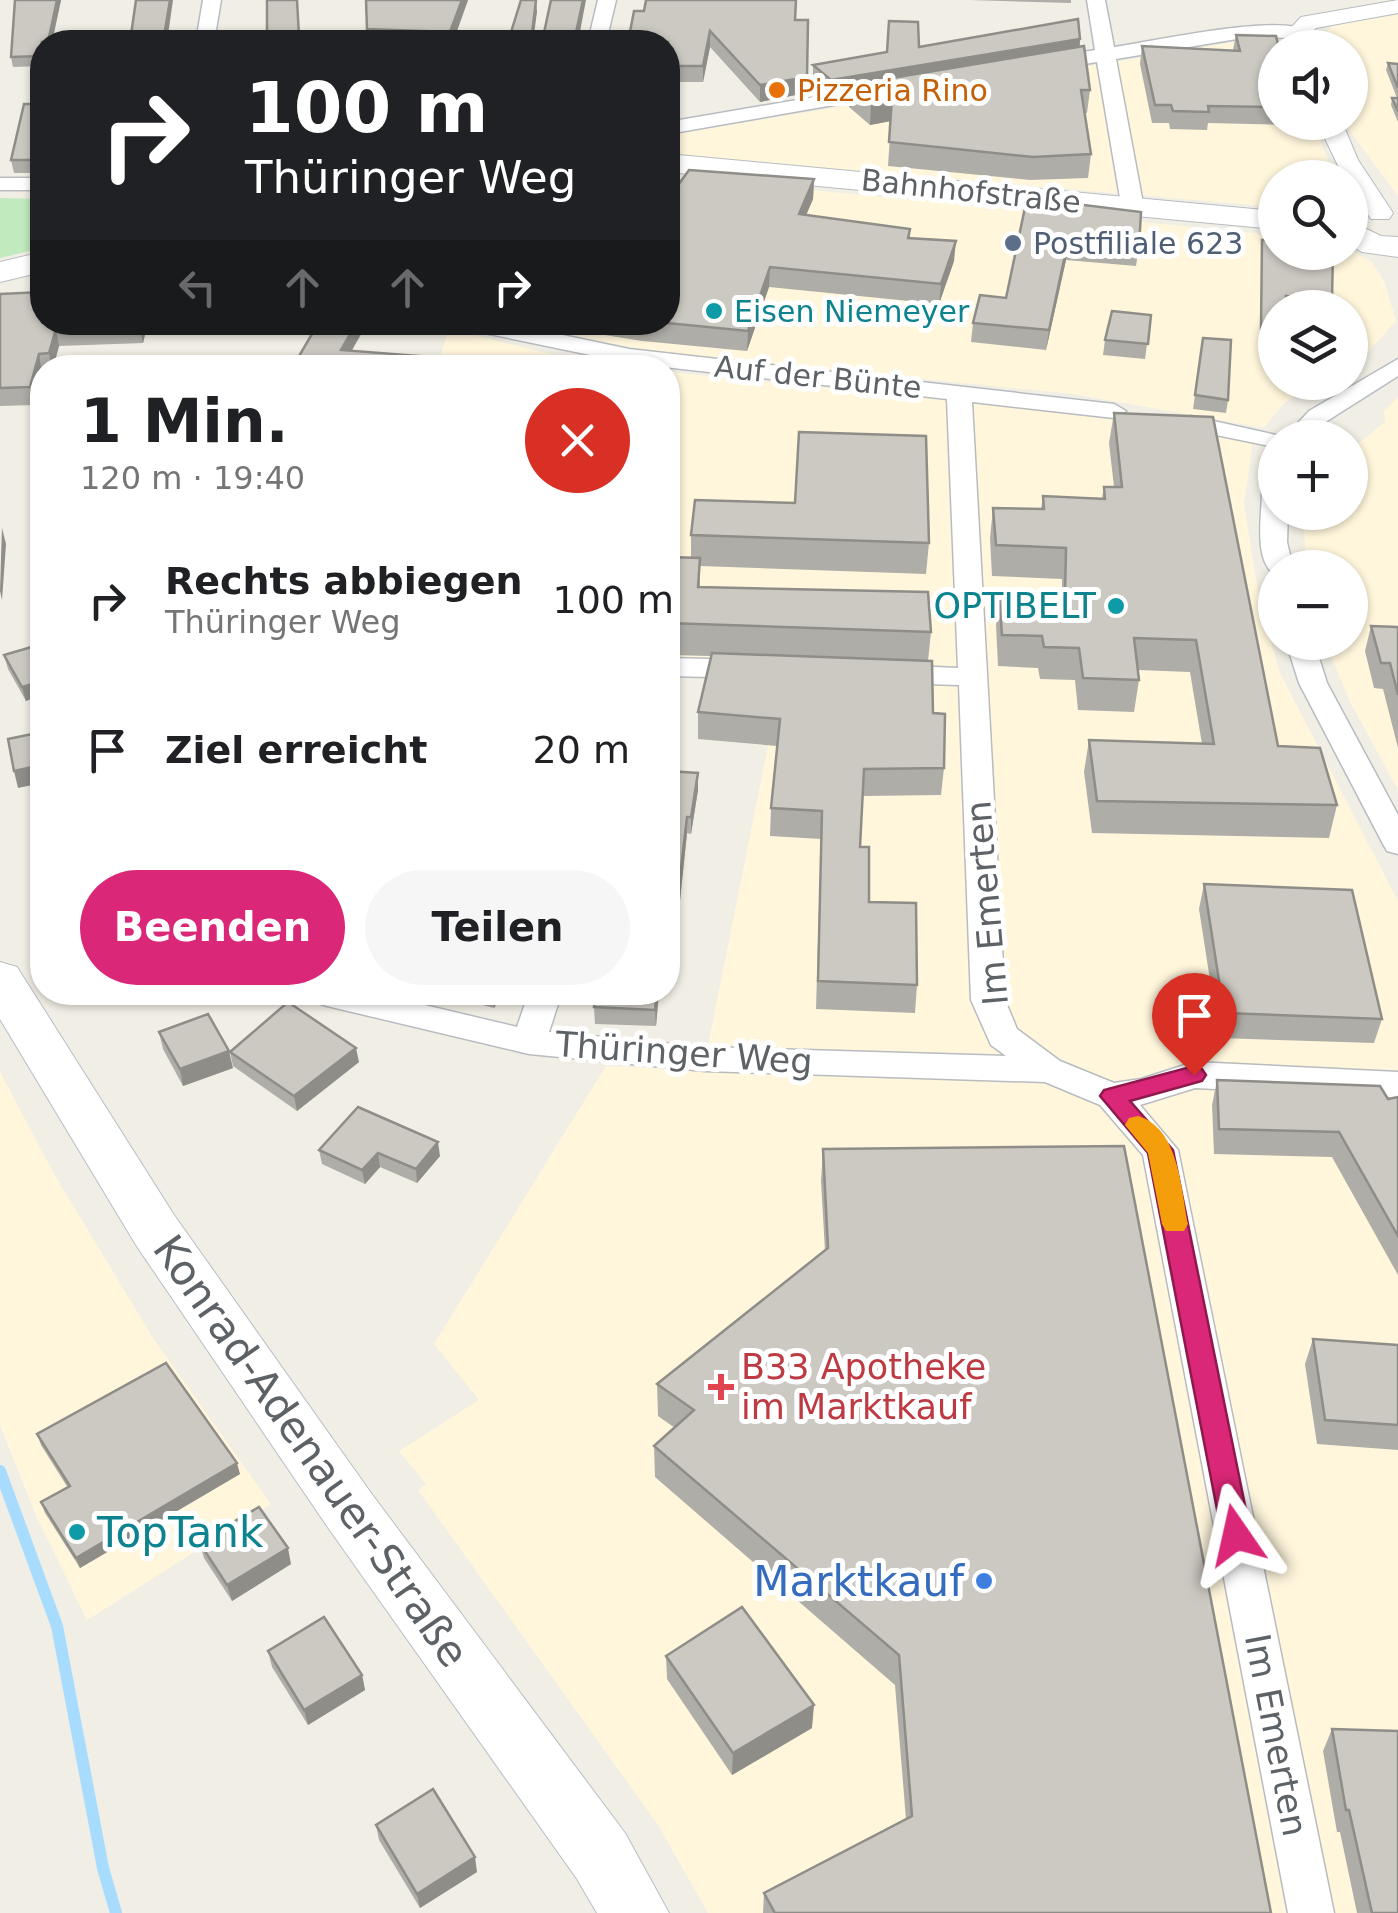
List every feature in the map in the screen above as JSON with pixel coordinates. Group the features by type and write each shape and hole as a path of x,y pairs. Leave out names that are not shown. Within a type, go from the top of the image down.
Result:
{"main road":[{"name":"Bahnhofstraße","path":"680,164 1258,218"},
{"path":"0,272 30,265"},
{"name":"Konrad-Adenauer-Straße","path":"0,980 155,1230 350,1511 601,1856 634,1913"}],"street":[{"path":"207,30 212,0"},
{"path":"600,30 607,0"},
{"path":"1096,0 1129,206"},
{"path":"1306,30 1309,22 1398,6"},
{"path":"1029,67 1258,33"},
{"path":"680,126 914,86"},
{"path":"1337,140 1387,233"},
{"path":"0,184 30,184"},
{"name":"Auf der Bünte","path":"528,335 625,355"},
{"name":"Auf der Bünte","path":"680,362 1114,412"},
{"path":"1314,420 1398,366"},
{"name":"Im Emerten","path":"959,393 988,1000 1003,1036 1048,1070 1112,1096 1160,1150 1311,1913"},
{"path":"1191,423 1258,437"},
{"path":"1306,660 1313,683 1398,844"},
{"path":"680,667 783,670"},
{"path":"858,673 971,678"},
{"name":"Thüringer Weg","path":"373,1005 529,1042 705,1059 1048,1070"},
{"path":"529,1042 542,1005"},
{"path":"1112,1096 1194,1075 1398,1085"}],"shaded area":[{"path":"1398,15 1398,196 1356,140 1368,140 1368,30 1328,30 1335,24"},
{"path":"1258,39 1258,140 1320,140 1328,160 1258,160 1258,206 680,155 680,133"},
{"path":"680,177 1258,233 1258,270 1368,270 1368,259 1371,261 1384,281 1396,321 1368,352 1368,290 1258,290 1258,400 1289,400 1270,420 1258,420 1258,427 1073,394 670,354 564,335 680,335"},
{"path":"446,335 473,335 555,355 441,355"},
{"path":"680,373 1051,410 1253,441 1244,504 1258,592 1258,660 1276,660 1398,901 1398,1913 708,1913 658,1825 418,1490 426,1484 399,1451 479,1400 434,1344 606,1066 703,1070 783,671 680,667"},
{"path":"1398,397 1398,790 1349,700 1333,660 1368,660 1368,550 1305,550 1304,530 1368,530 1368,436 1385,422 1384,411"},
{"path":"0,1072 54,1174 153,1338 271,1504 87,1620 37,1518 0,1425"}],"green space":[{"path":"0,198 30,199 30,251 0,258"}],"building":[{"path":"15,0 57,0 51,30 30,30 30,56 11,57"},
{"path":"136,0 170,0 165,30 132,30"},
{"path":"267,0 297,0 299,30 267,30"},
{"path":"366,0 462,0 451,30 367,29"},
{"path":"521,0 536,0 532,30 512,30"},
{"path":"551,0 583,0 577,30 545,30"},
{"path":"646,0 796,0 795,20 808,20 807,77 760,85 710,31 703,66 680,66 680,30 630,30 634,11 644,11"},
{"path":"1078,19 1080,39 831,80 813,65 887,52 889,21 918,22 919,47"},
{"path":"1236,35 1258,36 1258,107 1208,106 1209,112 1173,111 1171,105 1155,105 1142,46 1240,51"},
{"path":"1084,46 1090,90 1081,90 1091,154 1033,157 889,142 892,98 871,102 850,85"},
{"path":"1388,63 1398,64 1398,88"},
{"path":"24,104 30,104 30,160 11,160"},
{"path":"689,170 814,179 799,214 910,229 908,238 956,241 941,284 770,267 748,331 680,324 680,182"},
{"path":"1027,198 1141,212 1139,247 1068,241 1049,330 973,323 980,295 1006,298"},
{"path":"1262,270 1333,270 1332,290 1261,290"},
{"path":"30,293 30,335 54,335 49,353 30,355 30,387 0,388 0,294"},
{"path":"1112,311 1151,315 1148,344 1105,340"},
{"path":"311,335 350,335 341,350 407,355 300,355"},
{"path":"1203,338 1231,340 1228,400 1195,395"},
{"path":"1114,413 1213,417 1278,746 1320,748 1337,805 1097,801 1089,740 1214,744 1196,640 1134,638 1139,680 1083,678 1079,648 1044,647 1042,636 1002,635 999,594 1065,595 1066,548 996,545 993,508 1044,509 1043,496 1105,499 1104,487 1122,487"},
{"path":"799,432 926,436 929,543 691,535 695,500 795,503"},
{"path":"680,557 700,558 698,587 928,592 931,632 680,623"},
{"path":"1371,626 1398,627 1398,695 1390,663 1381,663"},
{"path":"30,647 30,685 22,687 4,655"},
{"path":"712,653 932,661 933,713 945,714 944,768 864,769 860,847 869,847 869,902 916,903 917,985 818,981 822,811 771,808 780,719 698,712"},
{"path":"30,734 30,768 14,771 8,739"},
{"path":"680,772 698,773 691,817 687,817 680,877"},
{"path":"1204,884 1352,890 1382,1019 1224,1013"},
{"path":"285,1005 292,1005 356,1048 294,1096 230,1052"},
{"path":"594,1005 656,1005 655,1010"},
{"path":"208,1014 229,1051 180,1069 159,1032"},
{"path":"1217,1080 1380,1086 1388,1099 1398,1097 1398,1236 1339,1132 1219,1129"},
{"path":"358,1107 438,1142 416,1169 378,1153 362,1170 319,1150"},
{"name":"Marktkauf","path":"1124,1146 1271,1913 775,1913 764,1893 912,1816 899,1655 654,1446 694,1410 657,1384 828,1248 823,1149"},
{"path":"1313,1339 1398,1345 1398,1425 1325,1420"},
{"path":"166,1363 237,1463 76,1558 41,1502 70,1486 37,1434"},
{"path":"259,1507 288,1548 227,1585 199,1542"},
{"path":"742,1607 814,1705 733,1753 666,1656"},
{"path":"324,1617 362,1675 304,1710 268,1651"},
{"path":"1332,1729 1398,1731 1398,1913 1372,1913 1346,1810"},
{"path":"433,1789 475,1857 417,1894 376,1825"}],"waterway":[{"path":"0,1471 57,1626 103,1868 116,1913"}],"slow traffic":[{"path":"1138,1125 1160,1150 1175,1224"}],"place":[{"name":"Pizzeria Rino","path":"777,90"},
{"name":"Postfiliale 623","path":"1013,243"},
{"name":"Eisen Niemeyer","path":"714,311"},
{"name":"OPTIBELT","path":"1116,606"},
{"name":"B33 Apotheke im Marktkauf","path":"721,1387"},
{"name":"TopTank","path":"77,1532"},
{"name":"Marktkauf","path":"984,1581"}],"route":[{"path":"1194,1075 1142,1092 1112,1096 1160,1150 1236,1535"}]}
